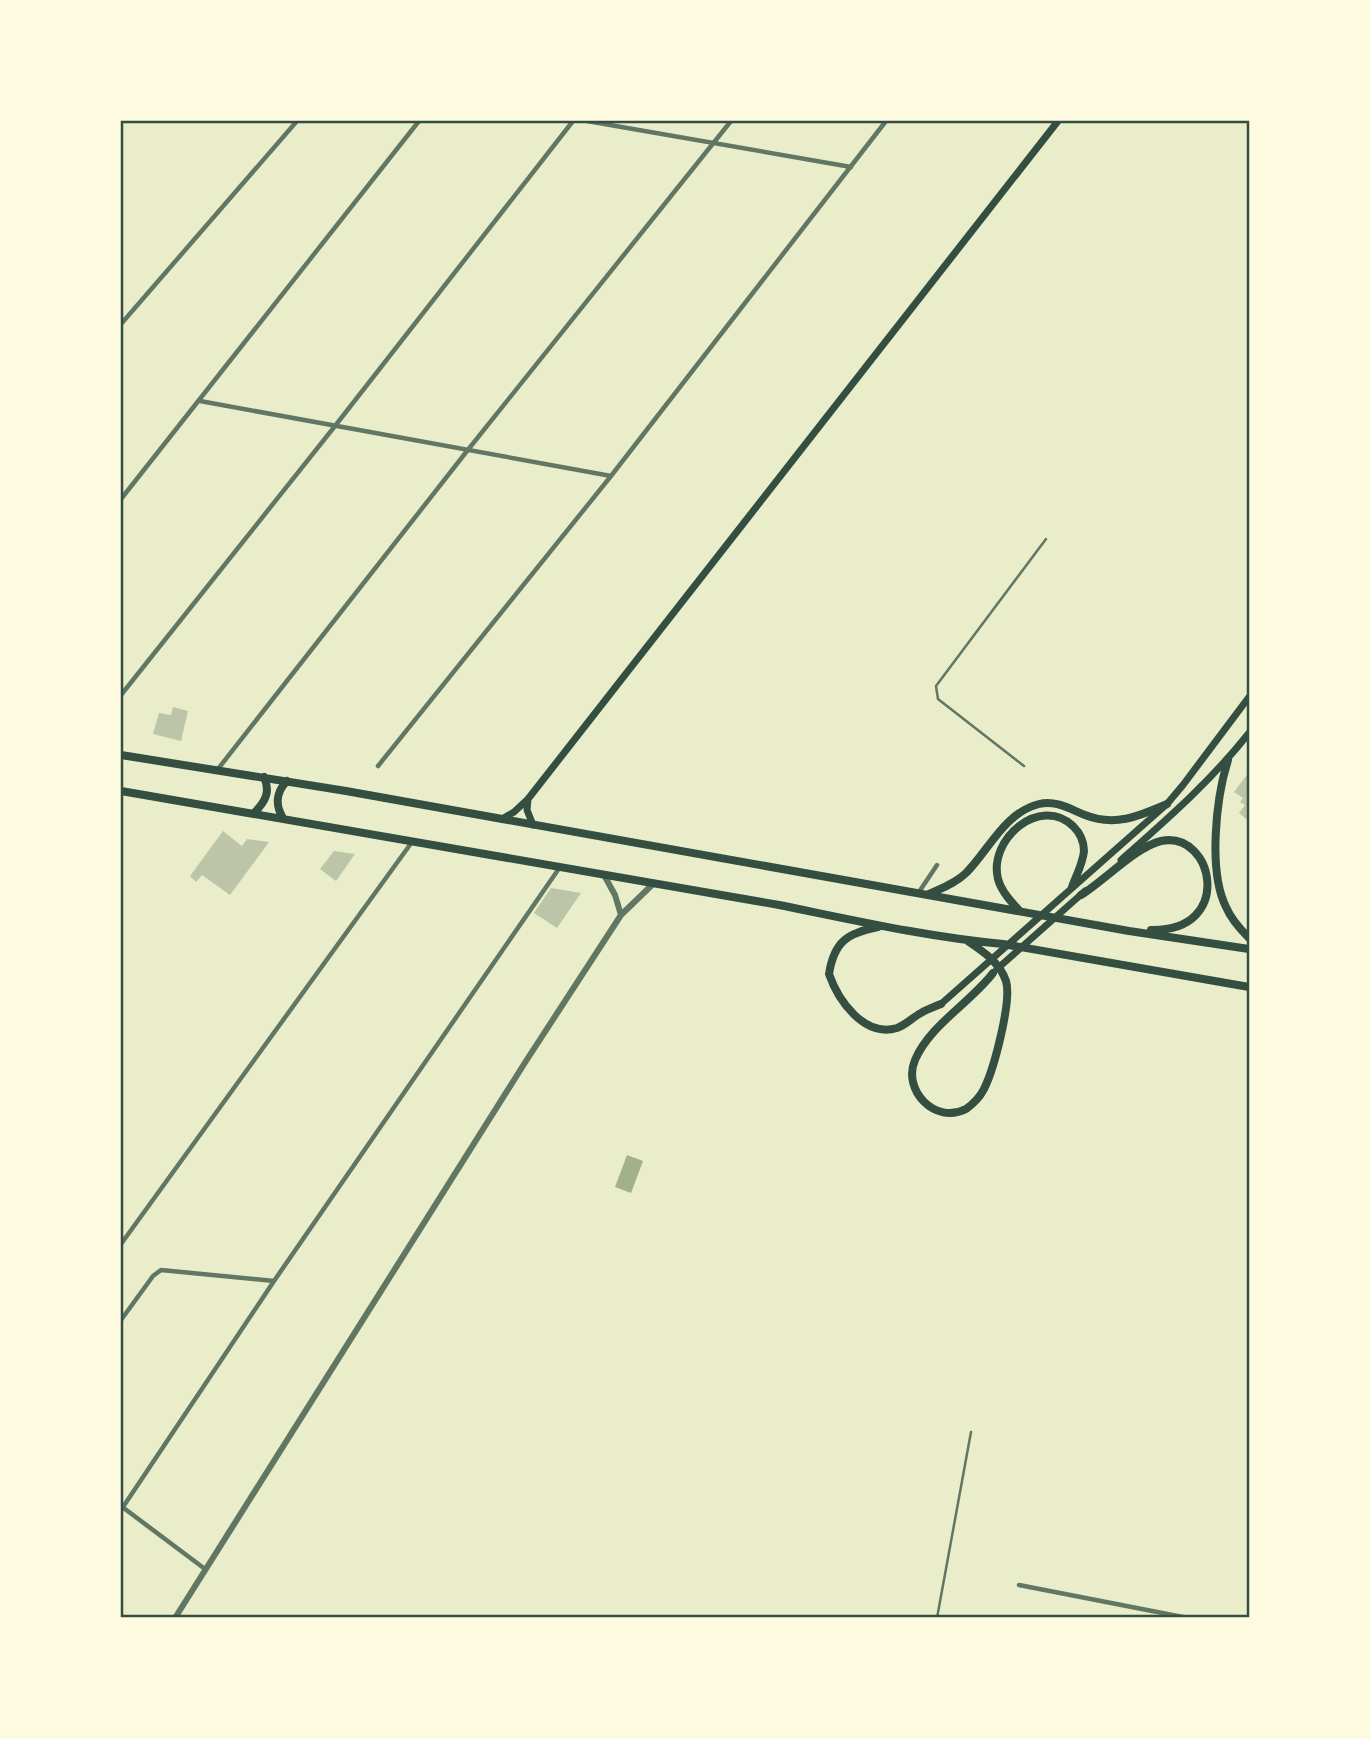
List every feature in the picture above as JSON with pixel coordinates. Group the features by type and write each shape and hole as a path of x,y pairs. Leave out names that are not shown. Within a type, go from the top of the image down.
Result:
{"highway":[{"path":"121,755 218,769 1129,931 1249,949"},
{"path":"1228,760 1219,788 1216,819 1219,887 1225,907 1249,938"},
{"path":"254,813 264,803 267,794 264,777"},
{"path":"283,818 277,801 286,781"},
{"path":"121,791 779,905 967,941 1003,944 1249,987"},
{"path":"929,894 958,880 1003,827 1014,817 1040,804 1054,803 1087,816 1127,820 1167,804"},
{"path":"1018,910 998,882 997,858 1001,847 1013,832 1038,816 1057,816 1066,820 1080,833 1084,850 1072,887"},
{"path":"1082,895 1130,859 1160,842 1179,841 1189,846 1201,860 1207,879 1206,899 1201,910 1185,925 1166,930 1129,931"},
{"path":"883,926 862,930 846,937 837,947 829,974 841,1001 868,1025 886,1030 941,1004"},
{"path":"967,941 995,963 1005,979 1008,996 993,1067 979,1097 960,1111 934,1109 923,1101 915,1090 912,1079 916,1058 933,1034 980,991 993,973"}],"main road":[{"path":"501,820 528,799 1058,121"},
{"path":"941,1004 1167,804 1249,697"},
{"path":"993,973 1187,802 1228,760 1249,733"},
{"path":"528,799 527,810 533,825"}],"street":[{"path":"121,324 298,121"},
{"path":"121,499 419,121"},
{"path":"121,695 573,121"},
{"path":"587,121 851,167"},
{"path":"218,769 467,451 731,121"},
{"path":"378,766 611,476 886,121"},
{"path":"200,401 611,476"},
{"path":"121,1244 412,842"},
{"path":"919,892 937,865"},
{"path":"205,1569 122,1508 274,1281 560,867"},
{"path":"604,875 615,895 621,915"},
{"path":"176,1618 526,1061 621,915 653,884"},
{"path":"121,1320 153,1276 161,1270 274,1281"},
{"path":"1019,1585 1188,1618"}],"lane":[{"path":"1024,766 938,699 936,686 1046,539"},
{"path":"937,1618 971,1432"}],"shaded area":[{"path":"627,1155 643,1161 631,1193 615,1187"}],"building":[{"path":"173,707 188,711 181,741 153,734 159,713 171,715"},
{"path":"1249,772 1249,818 1246,819 1239,813 1245,805 1240,802 1243,798 1234,792"},
{"path":"223,831 242,846 247,839 269,842 230,895 202,875 196,882 190,876"},
{"path":"334,851 355,854 336,881 320,869"},
{"path":"551,888 581,893 557,928 534,913"}]}
